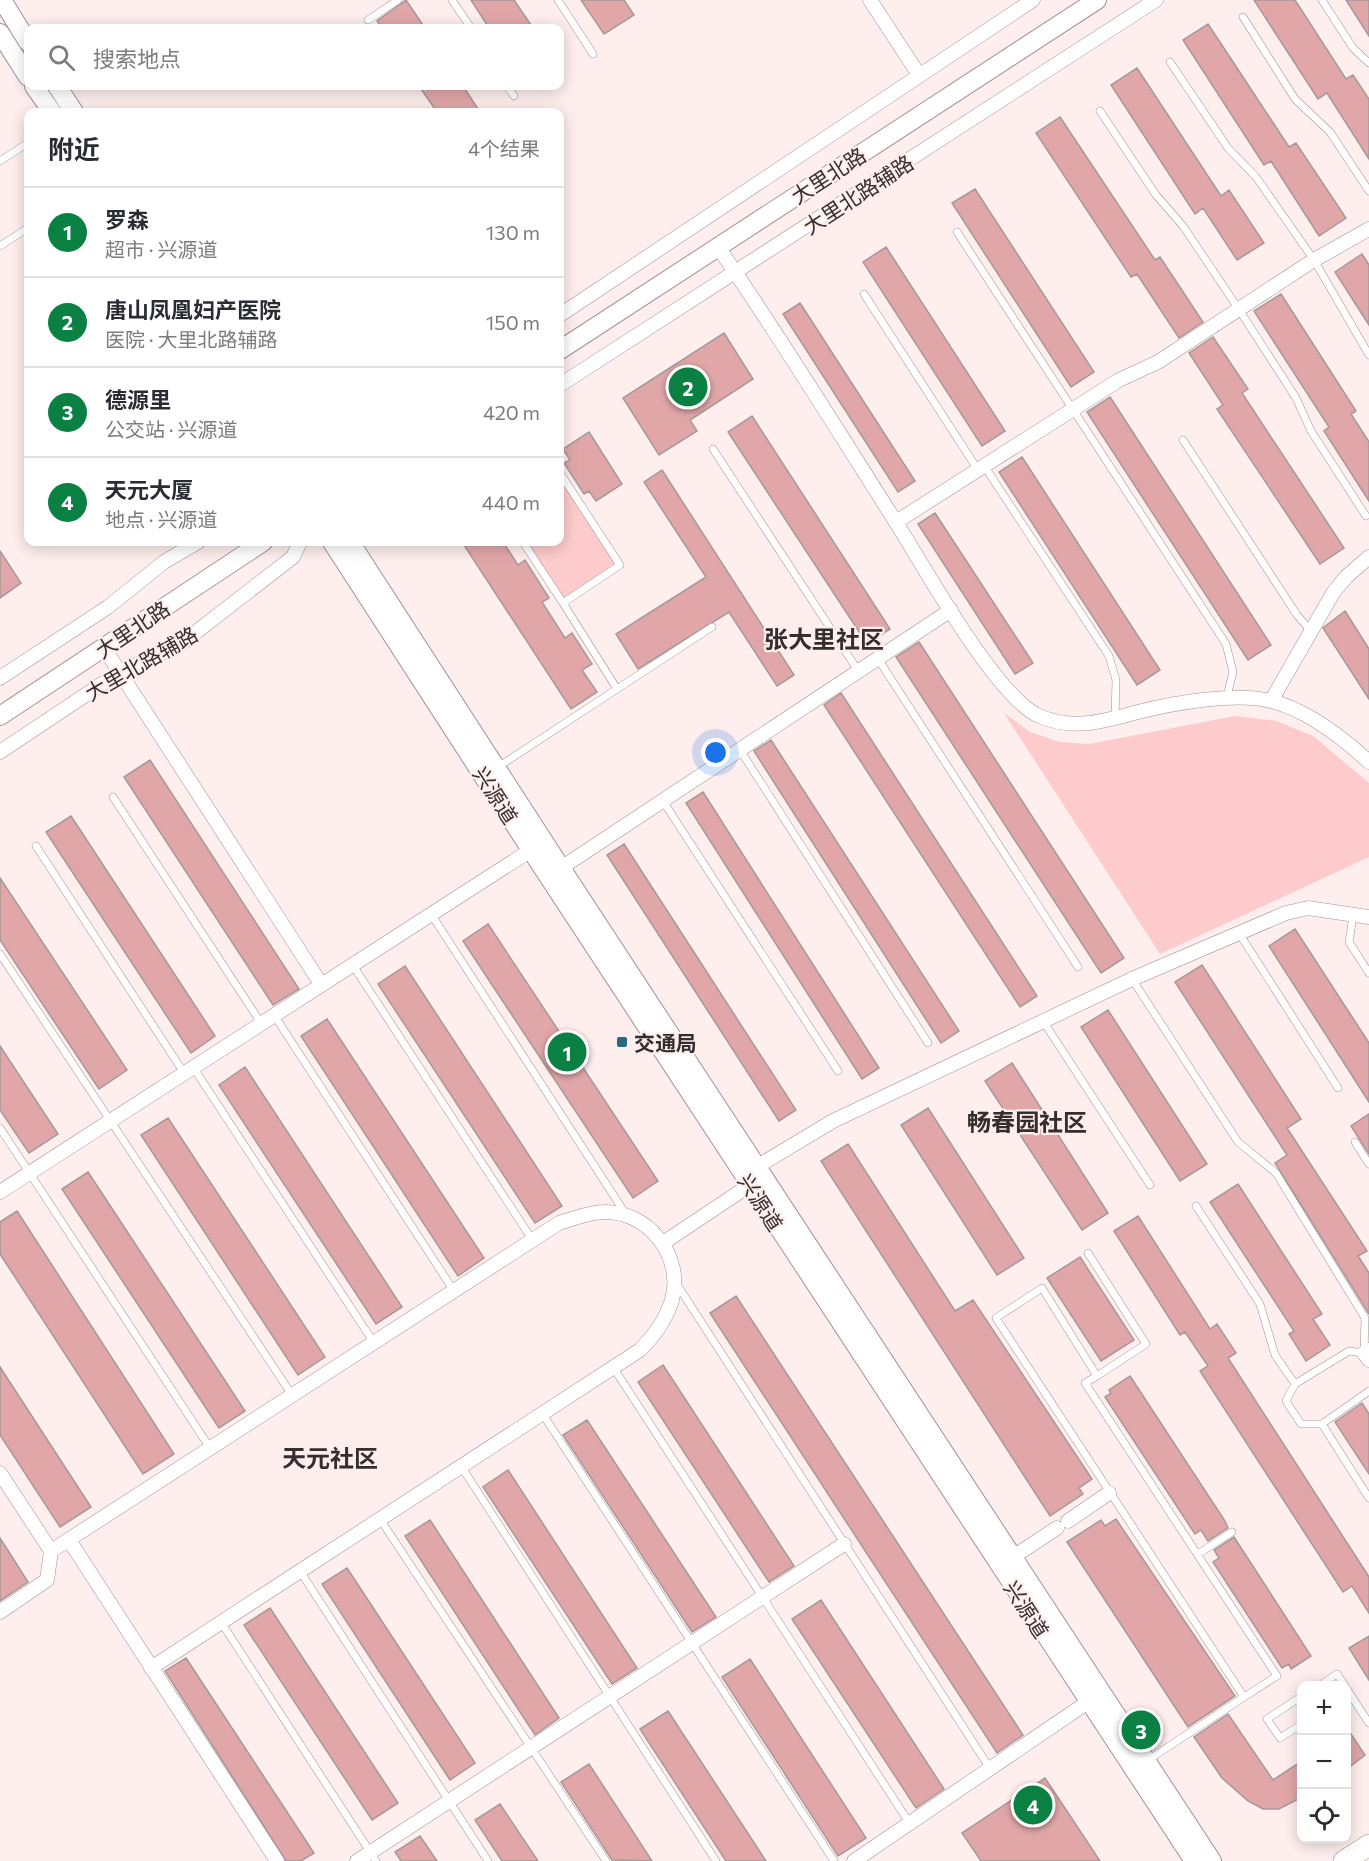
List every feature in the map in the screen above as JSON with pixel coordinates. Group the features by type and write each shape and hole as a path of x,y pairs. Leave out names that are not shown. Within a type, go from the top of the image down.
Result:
{"main road":[{"path":"2,0 24,36"},
{"name":"大里北路","path":"564,347 1097,0"},
{"path":"0,33 24,71"},
{"path":"37,90 49,108"},
{"path":"60,90 71,108"},
{"name":"大里北路","path":"0,716 257,546"},
{"name":"兴源道","path":"335,546 531,850 1194,1861"},
{"name":"兴源道","path":"353,546 1212,1861"},
{"path":"1344,1861 1369,1845"}],"street":[{"path":"870,0 919,75"},
{"path":"564,312 1034,0"},
{"name":"大里北路辅路","path":"564,383 1156,0"},
{"path":"896,522 1119,380 1158,362 1314,260 1369,230"},
{"path":"718,247 951,610 1005,689 1038,716 1067,725 1091,724 1170,704 1226,700 1271,701 1324,725 1369,762"},
{"path":"0,678 108,607 164,562 191,546"},
{"name":"大里北路辅路","path":"0,752 120,672 178,646 293,558 298,546"},
{"path":"1271,701 1311,631 1346,577 1369,557"},
{"path":"561,868 951,610"},
{"path":"104,648 321,984"},
{"path":"0,1192 531,850"},
{"path":"758,1166 833,1121 1132,978 1286,912 1308,908 1369,917"},
{"path":"663,1243 750,1185"},
{"path":"51,1551 559,1223 604,1212 626,1215 647,1226 663,1243 671,1261 675,1280 672,1300 655,1335 640,1350 152,1668"},
{"path":"0,1473 51,1551 47,1580 0,1612"},
{"path":"1013,1557 1109,1493"},
{"path":"69,1540 277,1861"},
{"path":"357,1861 373,1857 449,1801 844,1544"},
{"path":"854,1861 989,1767 1088,1702"}],"lane":[{"path":"368,20 398,0"},
{"path":"452,0 468,24"},
{"path":"558,0 593,54"},
{"path":"1322,0 1353,48 1369,63"},
{"path":"1243,17 1295,99 1330,132 1369,191"},
{"path":"1170,62 1228,148 1256,177 1314,260 1369,355"},
{"path":"510,90 514,96"},
{"path":"1100,111 1156,195 1183,226 1238,308 1296,398 1311,431 1366,516"},
{"path":"0,161 24,145"},
{"path":"0,246 24,231"},
{"path":"957,232 1226,644 1233,672 1226,700"},
{"path":"864,294 1109,656 1116,680 1115,718"},
{"path":"1183,440 1297,615 1311,631"},
{"path":"713,449 858,672"},
{"path":"563,603 620,565 564,479"},
{"path":"526,546 617,689"},
{"path":"496,768 712,627"},
{"path":"878,659 1078,967"},
{"path":"740,750 928,1043"},
{"path":"113,797 261,1023"},
{"path":"663,801 838,1071"},
{"path":"36,846 374,1343"},
{"path":"431,914 626,1215"},
{"path":"1353,916 1349,942 1369,973"},
{"path":"1239,933 1338,1088"},
{"path":"0,954 292,1395"},
{"path":"352,964 533,1241"},
{"path":"1132,978 1238,1142 1276,1173 1365,1318 1368,1354 1349,1351 1295,1384 1286,1401 1301,1424 1322,1424 1369,1391"},
{"path":"274,1015 454,1291"},
{"path":"1043,1021 1150,1185"},
{"path":"0,1128 210,1448"},
{"path":"1355,1142 1369,1164"},
{"path":"1196,1206 1260,1304 1275,1355 1295,1384"},
{"path":"1088,1253 1146,1344 1086,1383 1277,1676 1147,1761"},
{"path":"675,1280 989,1767"},
{"path":"1097,1376 1042,1288 996,1318 1244,1697"},
{"path":"613,1367 910,1824"},
{"path":"542,1413 834,1861"},
{"path":"1322,1424 1369,1498"},
{"path":"461,1466 716,1861"},
{"path":"380,1519 606,1861"},
{"path":"1198,1554 1232,1532"},
{"path":"300,1571 488,1861"},
{"path":"221,1622 373,1857"},
{"path":"1326,1681 1337,1674 1341,1681"},
{"path":"1351,1696 1369,1723"},
{"path":"1297,1699 1267,1719 1280,1738 1297,1727"}],"shaded area":[{"path":"564,485 615,564 564,598 530,546 564,546"},
{"path":"1004,713 1030,732 1060,742 1089,744 1235,716 1276,721 1313,736 1369,783 1369,857 1160,954"}],"building":[{"path":"406,0 422,24 379,24 377,21"},
{"path":"471,0 514,0 530,24 486,24"},
{"path":"581,0 624,0 634,15 604,34"},
{"path":"1254,0 1295,0 1346,79 1353,75 1369,99 1369,159 1327,93 1318,99"},
{"path":"1346,0 1369,0 1369,36"},
{"path":"1208,24 1289,147 1296,143 1346,218 1319,236 1271,161 1264,165 1183,40"},
{"path":"1137,68 1221,196 1229,190 1264,243 1237,260 1203,208 1195,214 1111,85"},
{"path":"422,90 466,90 477,108 434,108"},
{"path":"1060,117 1155,260 1160,257 1203,322 1179,338 1137,274 1131,277 1036,133"},
{"path":"975,189 1094,372 1071,387 952,203"},
{"path":"886,247 1005,431 982,446 863,262"},
{"path":"1362,254 1369,265 1369,325 1335,272"},
{"path":"1281,294 1356,411 1351,414 1369,442 1369,501 1324,431 1329,427 1254,311"},
{"path":"800,303 915,481 898,492 783,314"},
{"path":"724,333 753,379 690,420 697,431 659,455 623,398"},
{"path":"1213,337 1248,389 1242,393 1344,548 1320,564 1217,409 1223,405 1189,353"},
{"path":"1110,397 1271,645 1248,660 1087,412"},
{"path":"752,416 890,629 867,644 728,432"},
{"path":"589,432 622,484 596,501 589,491 584,494 564,463 570,460 564,448"},
{"path":"1022,457 1160,670 1137,685 999,472"},
{"path":"662,470 794,675 777,686 729,612 638,669 616,634 706,577 644,482"},
{"path":"935,513 1033,663 1015,674 918,524"},
{"path":"465,546 506,546 518,565 525,560 549,598 542,602 565,638 572,633 592,664 582,670 597,692 571,709"},
{"path":"0,551 21,583 0,598"},
{"path":"1345,611 1369,649 1369,699 1323,628"},
{"path":"919,642 1124,958 1101,973 896,657"},
{"path":"841,693 1037,996 1020,1007 824,705"},
{"path":"771,740 959,1031 941,1043 754,751"},
{"path":"150,760 299,989 273,1005 124,777"},
{"path":"703,792 879,1068 862,1079 686,803"},
{"path":"71,816 215,1036 191,1053 46,832"},
{"path":"624,844 796,1110 779,1121 607,855"},
{"path":"0,878 127,1070 99,1089 0,940"},
{"path":"488,924 658,1181 633,1198 463,941"},
{"path":"1295,929 1369,1043 1369,1102 1269,946"},
{"path":"1202,965 1301,1119 1287,1128 1367,1251 1358,1256 1369,1273 1369,1314 1275,1163 1287,1155 1175,982"},
{"path":"405,966 562,1206 535,1223 378,984"},
{"path":"1108,1010 1207,1164 1180,1181 1081,1027"},
{"path":"327,1019 484,1258 458,1276 301,1036"},
{"path":"0,1046 58,1134 29,1153 0,1110"},
{"path":"1012,1063 1108,1213 1082,1230 985,1081"},
{"path":"245,1067 402,1307 376,1324 219,1085"},
{"path":"928,1108 1024,1258 997,1275 901,1125"},
{"path":"1369,1114 1369,1154 1351,1126"},
{"path":"168,1118 325,1357 298,1375 141,1135"},
{"path":"848,1144 955,1311 973,1300 1092,1479 1079,1488 1083,1494 1050,1516 821,1161"},
{"path":"88,1172 245,1411 219,1428 62,1189"},
{"path":"1238,1184 1322,1314 1313,1319 1330,1345 1306,1361 1289,1334 1294,1331 1210,1202"},
{"path":"17,1211 174,1454 143,1474 0,1254 0,1222"},
{"path":"1138,1216 1210,1329 1217,1324 1236,1353 1228,1358 1369,1577 1369,1613 1352,1586 1343,1592 1200,1371 1208,1366 1185,1332 1180,1335 1114,1231"},
{"path":"1080,1257 1134,1340 1101,1361 1047,1278"},
{"path":"736,1296 1023,1735 997,1753 710,1313"},
{"path":"663,1365 794,1566 769,1582 638,1382"},
{"path":"0,1367 91,1507 60,1527 0,1435"},
{"path":"1130,1376 1225,1521 1228,1528 1208,1541 1201,1530 1195,1534 1105,1397 1111,1393 1109,1390"},
{"path":"1362,1403 1369,1414 1369,1474 1335,1422"},
{"path":"587,1420 716,1617 692,1632 563,1435"},
{"path":"508,1470 637,1668 612,1684 483,1487"},
{"path":"1116,1519 1235,1696 1188,1727 1067,1542 1101,1520 1105,1526"},
{"path":"430,1520 559,1718 535,1735 405,1536"},
{"path":"1234,1537 1311,1656 1291,1669 1289,1664 1282,1668 1213,1562 1219,1558 1214,1550"},
{"path":"0,1538 28,1582 0,1601"},
{"path":"347,1568 475,1763 450,1780 322,1584"},
{"path":"821,1600 944,1789 916,1808 792,1619"},
{"path":"270,1608 398,1803 372,1820 244,1625"},
{"path":"1369,1636 1369,1680 1349,1648"},
{"path":"186,1658 314,1853 301,1861 286,1861 165,1671"},
{"path":"750,1659 866,1838 838,1856 722,1677"},
{"path":"668,1711 766,1861 726,1861 640,1729"},
{"path":"1228,1714 1273,1780 1297,1764 1297,1800 1279,1809 1263,1809 1248,1801 1222,1778 1194,1737"},
{"path":"1351,1734 1365,1755 1351,1766"},
{"path":"589,1764 652,1861 612,1860 561,1782"},
{"path":"1045,1778 1100,1861 981,1861 962,1833"},
{"path":"500,1804 538,1861 502,1861 475,1820"},
{"path":"420,1836 437,1861 401,1861 395,1852"}],"place":[{"name":"唐山凤凰妇产医院","path":"688,387"},
{"name":"交通局","path":"622,1042"},
{"name":"罗森","path":"567,1052"},
{"name":"德源里","path":"1141,1730"},
{"name":"天元大厦","path":"1033,1805"}],"district":[{"name":"张大里社区","path":"824,638"},
{"name":"畅春园社区","path":"1027,1121"},
{"name":"天元社区","path":"330,1457"}]}
